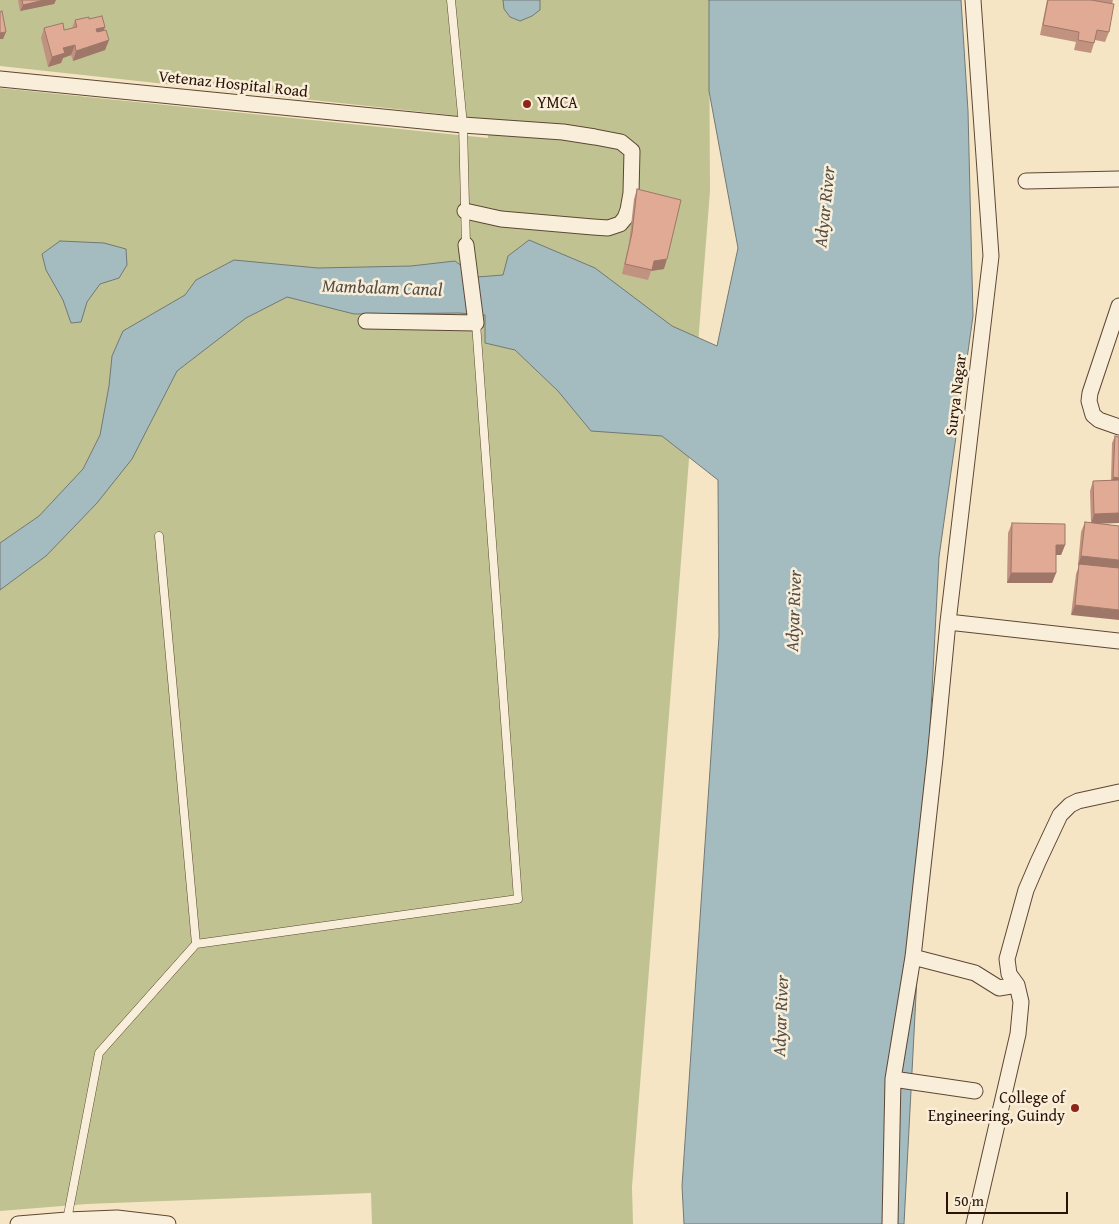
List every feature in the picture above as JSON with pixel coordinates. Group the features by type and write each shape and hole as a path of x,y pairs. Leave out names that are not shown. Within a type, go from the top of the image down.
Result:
{"street":[{"name":"Surya Nagar","path":"890,1224 893,1079 913,957 948,622 991,256 973,0"},
{"name":"Vetenaz Hospital Road","path":"0,80 463,126 563,132 621,142 632,151 631,193 628,210 620,224 608,228 594,227 501,219 465,211"},
{"path":"1026,181 1119,178"},
{"path":"366,321 476,323 466,245"},
{"path":"1119,306 1089,401 1093,415 1099,420 1119,427"},
{"path":"948,622 1119,641"},
{"path":"974,1224 1018,1034 1021,1002 1016,985 1009,974 1007,959 1026,890 1060,815 1078,800 1119,792"},
{"path":"913,957 975,973 999,988 1016,985"},
{"path":"893,1079 975,1091"},
{"path":"18,1224 118,1218 168,1224"}],"lane":[{"path":"451,0 463,126 466,245"},
{"path":"67,1220 99,1053 196,944 518,899 476,323"},
{"path":"159,536 196,944"}],"green space":[{"path":"0,0 709,0 710,191 632,1187 633,1224 372,1224 371,1193 87,1204 0,1211 0,88 488,138 487,119 0,66"}],"water":[{"path":"503,0 540,0 540,10 520,21 510,17 504,9"},
{"path":"709,0 961,0 968,111 973,316 939,557 904,1224 684,1224 682,1186 719,636 718,480 662,436 591,431 558,391 515,350 485,343 485,315 459,313 354,314 287,297 246,318 177,371 132,459 97,503 46,556 0,590 0,543 39,516 83,469 100,435 109,386 112,356 123,331 185,295 196,280 234,260 318,268 411,266 455,261 477,277 503,275 508,256 529,240 595,268 672,326 717,346 738,248 709,91"},
{"path":"60,241 104,243 126,249 127,265 119,278 100,284 87,302 81,322 71,323 63,300 46,270 42,254"}],"building":[{"path":"22,0 44,0 23,5"},
{"path":"1048,0 1091,0 1114,4 1109,32 1097,30 1094,43 1078,40 1079,32 1043,25"},
{"path":"2,11 6,32 0,33 0,12"},
{"path":"102,16 105,27 96,29 97,32 106,30 109,40 76,51 75,45 63,48 65,53 52,57 44,28 63,23 64,30 77,27 75,20"},
{"path":"637,189 681,200 667,259 654,261 652,270 625,264 632,233"},
{"path":"1115,436 1119,437 1119,478 1113,477"},
{"path":"1119,480 1119,513 1094,514 1093,481"},
{"path":"1085,522 1119,526 1119,560 1081,556"},
{"path":"1012,523 1065,524 1065,545 1056,545 1056,573 1011,573"},
{"path":"1079,564 1119,568 1119,610 1075,605"}],"place":[{"name":"YMCA","path":"527,104"},
{"name":"College of Engineering, Guindy","path":"1075,1108"}],"water label":[{"name":"Adyar River","path":"826,207"},
{"name":"Mambalam Canal","path":"382,289"},
{"name":"Adyar River","path":"795,611"},
{"name":"Adyar River","path":"782,1016"}]}
